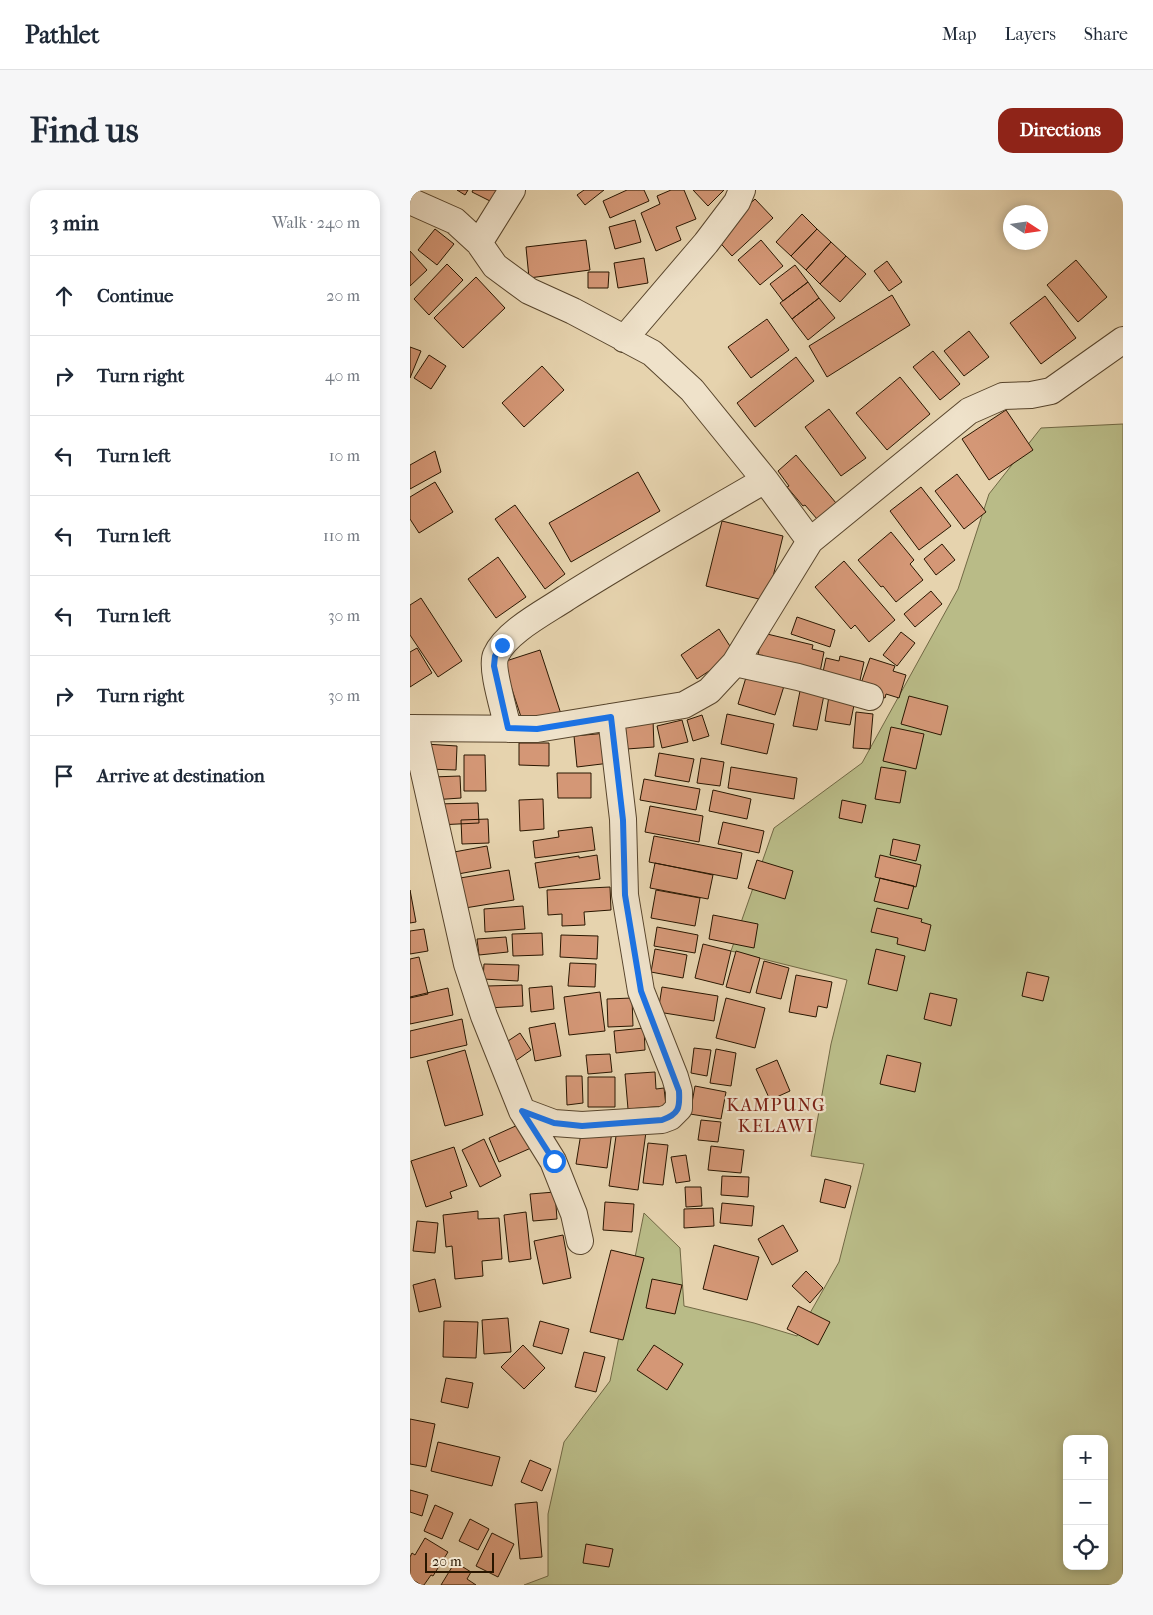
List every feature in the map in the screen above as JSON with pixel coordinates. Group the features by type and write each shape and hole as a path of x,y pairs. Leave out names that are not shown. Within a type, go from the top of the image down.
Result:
{"street":[{"path":"479,243 512,190"},
{"path":"624,339 706,243 737,202 742,190"},
{"path":"410,201 455,221 479,243 495,266 529,290 652,353 692,390 765,480 810,541"},
{"path":"580,1241 574,1214 554,1161 522,1111 484,1016 467,964 412,728 537,729 684,705 710,691 734,663 810,541 964,413 1003,396 1031,395 1052,391 1123,340"},
{"path":"508,728 494,661 498,650 508,639 544,612 598,578 765,480"},
{"path":"734,663 798,677 870,697"},
{"path":"522,1111 554,1123 582,1126 662,1120 674,1114 679,1108 679,1091 675,1077 641,991 625,895 623,820 611,717"}],"green space":[{"path":"1123,424 1123,1585 524,1585 548,1576 548,1514 564,1442 610,1381 644,1213 680,1248 684,1306 754,1323 797,1336 839,1262 864,1164 811,1156 831,1044 847,980 731,951 774,828 862,763 958,589 989,494 1041,428"}],"building":[{"path":"457,190 468,190 465,195"},
{"path":"473,190 501,190 494,203 472,192"},
{"path":"584,190 604,190 585,205 577,195"},
{"path":"627,190 644,190 649,201 610,218 603,201"},
{"path":"671,190 684,190 696,219 676,227 681,240 656,251 641,213 660,204 657,196"},
{"path":"693,190 724,190 708,206"},
{"path":"755,199 773,218 732,256 715,237"},
{"path":"802,214 817,229 791,256 776,242"},
{"path":"635,220 641,242 615,249 609,227"},
{"path":"435,229 454,244 437,265 418,250"},
{"path":"817,229 831,242 806,270 791,256"},
{"path":"586,240 590,270 529,278 526,247"},
{"path":"761,240 783,266 760,285 738,260"},
{"path":"831,242 846,256 820,284 806,270"},
{"path":"410,251 427,270 410,286"},
{"path":"846,256 866,274 840,302 820,284"},
{"path":"644,258 648,283 618,288 614,263"},
{"path":"1076,260 1107,297 1078,322 1047,285"},
{"path":"887,261 902,282 889,291 874,271"},
{"path":"447,264 463,280 429,315 414,299"},
{"path":"795,265 808,282 783,301 770,284"},
{"path":"588,272 609,272 608,288 588,288"},
{"path":"476,277 505,308 463,348 434,318"},
{"path":"808,282 819,298 792,319 780,303"},
{"path":"892,295 910,325 827,377 809,346"},
{"path":"1045,296 1076,338 1041,364 1010,323"},
{"path":"819,298 835,318 808,340 792,319"},
{"path":"767,319 789,350 751,378 728,347"},
{"path":"969,331 989,357 964,376 944,351"},
{"path":"410,347 421,351 410,378"},
{"path":"933,351 960,384 940,400 913,367"},
{"path":"429,355 446,366 431,389 414,378"},
{"path":"796,357 814,381 755,427 737,403"},
{"path":"542,366 564,390 524,427 502,403"},
{"path":"900,377 930,414 887,450 856,413"},
{"path":"829,409 866,458 841,476 805,427"},
{"path":"1006,410 1033,450 989,480 962,439"},
{"path":"435,451 441,472 410,489 410,465"},
{"path":"796,455 836,503 817,519 787,487 789,486 778,471"},
{"path":"638,472 660,511 571,562 549,523"},
{"path":"957,474 986,512 964,529 935,491"},
{"path":"435,482 453,512 419,533 410,519 410,497"},
{"path":"921,487 951,526 919,550 890,511"},
{"path":"515,505 565,574 545,589 495,519"},
{"path":"722,521 783,536 767,601 706,586"},
{"path":"891,532 914,560 910,564 923,580 896,602 858,560"},
{"path":"942,544 955,560 936,575 924,559"},
{"path":"498,557 526,597 496,618 468,579"},
{"path":"844,561 895,620 869,642 855,625 851,629 815,587"},
{"path":"931,591 942,604 915,627 904,614"},
{"path":"421,598 462,661 438,677 410,635 410,605"},
{"path":"797,617 835,630 830,647 791,634"},
{"path":"719,629 735,654 697,679 681,655"},
{"path":"901,632 915,643 897,666 883,655"},
{"path":"763,633 813,645 812,649 824,652 820,672 756,663"},
{"path":"417,648 432,673 410,687 410,652"},
{"path":"540,650 561,714 524,726 503,662"},
{"path":"840,656 864,662 859,685 821,681 826,658 839,661"},
{"path":"870,658 895,666 893,671 906,675 899,698 886,694 885,698 859,689"},
{"path":"747,674 784,686 775,715 738,704"},
{"path":"801,686 825,690 817,730 793,726"},
{"path":"829,696 855,700 850,725 825,721"},
{"path":"909,696 948,706 941,735 901,724"},
{"path":"856,712 873,714 870,749 853,748"},
{"path":"727,714 774,724 767,754 721,744"},
{"path":"702,715 709,736 693,741 687,720"},
{"path":"653,720 654,747 627,749 625,722"},
{"path":"682,720 688,742 662,748 657,726"},
{"path":"891,727 924,734 916,769 883,761"},
{"path":"607,733 610,763 577,767 574,736"},
{"path":"519,743 549,743 549,766 519,765"},
{"path":"425,744 457,746 456,770 427,769"},
{"path":"659,753 694,759 689,782 655,776"},
{"path":"464,755 485,755 486,791 464,791"},
{"path":"701,758 724,762 720,786 697,783"},
{"path":"731,767 797,778 794,799 728,788"},
{"path":"881,767 906,771 900,803 875,799"},
{"path":"557,773 591,773 591,798 558,798"},
{"path":"460,776 461,798 432,800 432,777"},
{"path":"644,779 700,789 696,810 640,800"},
{"path":"713,790 751,799 747,819 709,811"},
{"path":"543,799 544,829 520,831 519,800"},
{"path":"842,800 866,805 862,823 839,818"},
{"path":"478,803 479,823 437,825 436,804"},
{"path":"650,806 703,816 699,842 645,832"},
{"path":"488,819 489,843 462,844 461,820"},
{"path":"723,822 764,831 759,853 718,844"},
{"path":"592,827 595,850 535,858 533,841 559,837 558,831"},
{"path":"654,836 742,853 737,879 649,862"},
{"path":"893,839 920,845 916,861 890,855"},
{"path":"487,846 491,868 458,874 454,852"},
{"path":"597,855 600,879 539,888 535,863"},
{"path":"880,855 921,865 916,887 875,877"},
{"path":"757,860 793,871 785,899 748,888"},
{"path":"655,863 713,875 708,899 650,888"},
{"path":"509,870 514,900 465,908 460,878"},
{"path":"880,878 914,886 908,909 874,901"},
{"path":"610,887 611,910 584,912 585,925 562,926 562,914 548,915 547,890"},
{"path":"410,890 416,922 410,923"},
{"path":"656,890 700,898 695,926 651,918"},
{"path":"523,906 525,929 485,932 484,909"},
{"path":"877,908 922,919 921,922 931,925 925,951 897,944 898,938 871,932"},
{"path":"713,915 758,924 754,948 709,939"},
{"path":"657,927 698,935 695,953 654,946"},
{"path":"424,929 428,951 410,954 410,931"},
{"path":"542,933 543,955 513,956 512,934"},
{"path":"561,935 598,936 597,959 560,957"},
{"path":"506,937 508,952 479,955 477,939"},
{"path":"703,944 731,951 723,985 695,978"},
{"path":"655,949 687,955 683,978 651,972"},
{"path":"876,949 905,956 897,991 868,984"},
{"path":"736,951 760,958 750,993 726,987"},
{"path":"419,957 428,994 410,998 410,959"},
{"path":"764,961 789,968 781,999 756,993"},
{"path":"570,963 596,964 595,987 568,986"},
{"path":"484,964 519,965 518,981 483,979"},
{"path":"1027,972 1049,977 1043,1001 1022,996"},
{"path":"796,975 832,982 827,1008 818,1006 816,1017 789,1012"},
{"path":"522,985 523,1006 488,1008 487,986"},
{"path":"552,986 554,1009 531,1012 529,988"},
{"path":"662,987 718,996 714,1021 658,1012"},
{"path":"448,988 453,1015 410,1024 410,997"},
{"path":"600,992 605,1031 569,1035 564,997"},
{"path":"930,993 957,999 951,1026 924,1019"},
{"path":"632,998 633,1026 608,1027 607,999"},
{"path":"726,998 765,1008 755,1048 716,1038"},
{"path":"462,1019 467,1045 410,1058 410,1031"},
{"path":"555,1023 561,1056 535,1061 529,1028"},
{"path":"644,1028 645,1050 616,1053 614,1031"},
{"path":"520,1033 531,1050 514,1062 502,1045"},
{"path":"694,1048 711,1050 707,1076 691,1073"},
{"path":"716,1049 736,1053 731,1086 710,1083"},
{"path":"465,1050 483,1115 445,1126 427,1061"},
{"path":"610,1054 612,1072 588,1074 586,1055"},
{"path":"887,1055 921,1063 915,1092 880,1084"},
{"path":"777,1060 790,1091 770,1100 756,1069"},
{"path":"655,1072 656,1089 664,1088 666,1106 628,1109 625,1074"},
{"path":"566,1076 582,1076 583,1103 567,1105"},
{"path":"588,1077 615,1077 615,1107 588,1107"},
{"path":"695,1086 726,1092 721,1119 690,1114"},
{"path":"701,1120 721,1122 718,1142 698,1140"},
{"path":"520,1124 531,1148 499,1162 489,1138"},
{"path":"582,1127 612,1131 607,1168 576,1164"},
{"path":"617,1129 646,1132 638,1190 609,1186"},
{"path":"484,1139 501,1176 480,1187 462,1150"},
{"path":"648,1143 668,1145 663,1185 643,1183"},
{"path":"711,1146 744,1150 741,1173 708,1170"},
{"path":"454,1147 467,1186 450,1192 452,1198 426,1207 411,1161"},
{"path":"686,1155 690,1181 676,1183 671,1157"},
{"path":"722,1176 749,1177 748,1197 721,1195"},
{"path":"825,1179 851,1186 845,1208 820,1202"},
{"path":"685,1187 701,1187 702,1206 686,1207"},
{"path":"555,1192 557,1219 533,1221 530,1194"},
{"path":"605,1202 634,1204 632,1232 603,1230"},
{"path":"722,1203 754,1206 752,1226 720,1223"},
{"path":"713,1208 714,1226 684,1228 684,1209"},
{"path":"478,1211 478,1219 499,1218 502,1259 482,1261 483,1276 455,1279 452,1246 446,1247 443,1215"},
{"path":"526,1212 531,1259 509,1262 504,1215"},
{"path":"417,1221 438,1223 435,1253 413,1251"},
{"path":"783,1225 798,1251 772,1265 758,1239"},
{"path":"563,1235 571,1278 543,1284 534,1241"},
{"path":"714,1245 759,1257 747,1300 703,1289"},
{"path":"611,1250 644,1258 623,1340 590,1332"},
{"path":"806,1271 823,1288 810,1303 792,1286"},
{"path":"435,1279 441,1307 419,1312 413,1285"},
{"path":"652,1279 682,1285 675,1314 646,1308"},
{"path":"798,1306 830,1322 818,1345 787,1329"},
{"path":"508,1318 511,1352 484,1354 482,1320"},
{"path":"444,1321 478,1322 476,1358 443,1357"},
{"path":"540,1321 569,1329 562,1354 533,1346"},
{"path":"523,1345 545,1368 524,1389 501,1367"},
{"path":"654,1345 683,1364 667,1390 637,1370"},
{"path":"584,1352 605,1357 596,1392 575,1387"},
{"path":"446,1378 473,1383 468,1408 441,1402"},
{"path":"410,1419 435,1424 426,1467 410,1464"},
{"path":"438,1442 500,1457 492,1486 431,1471"},
{"path":"530,1460 551,1469 542,1491 521,1482"},
{"path":"410,1490 428,1495 422,1516 410,1512"},
{"path":"537,1502 542,1557 520,1559 515,1504"},
{"path":"435,1505 453,1513 442,1539 424,1531"},
{"path":"470,1519 489,1529 478,1550 459,1541"},
{"path":"492,1533 514,1544 498,1577 476,1566"},
{"path":"425,1538 448,1552 433,1576 431,1575 424,1585 421,1585 410,1578 410,1557 412,1553 415,1555"},
{"path":"586,1544 613,1549 609,1567 583,1563"},
{"path":"455,1562 471,1572 467,1579 476,1585 441,1585"}],"district":[{"name":"KAMPUNG KELAWI","path":"776,1115"}],"route":[{"path":"502,645 495,656 494,666 508,728 537,729 611,717 623,820 625,895 641,991 679,1091 679,1108 670,1117 662,1120 582,1126 554,1123 522,1111 554,1161"}]}
